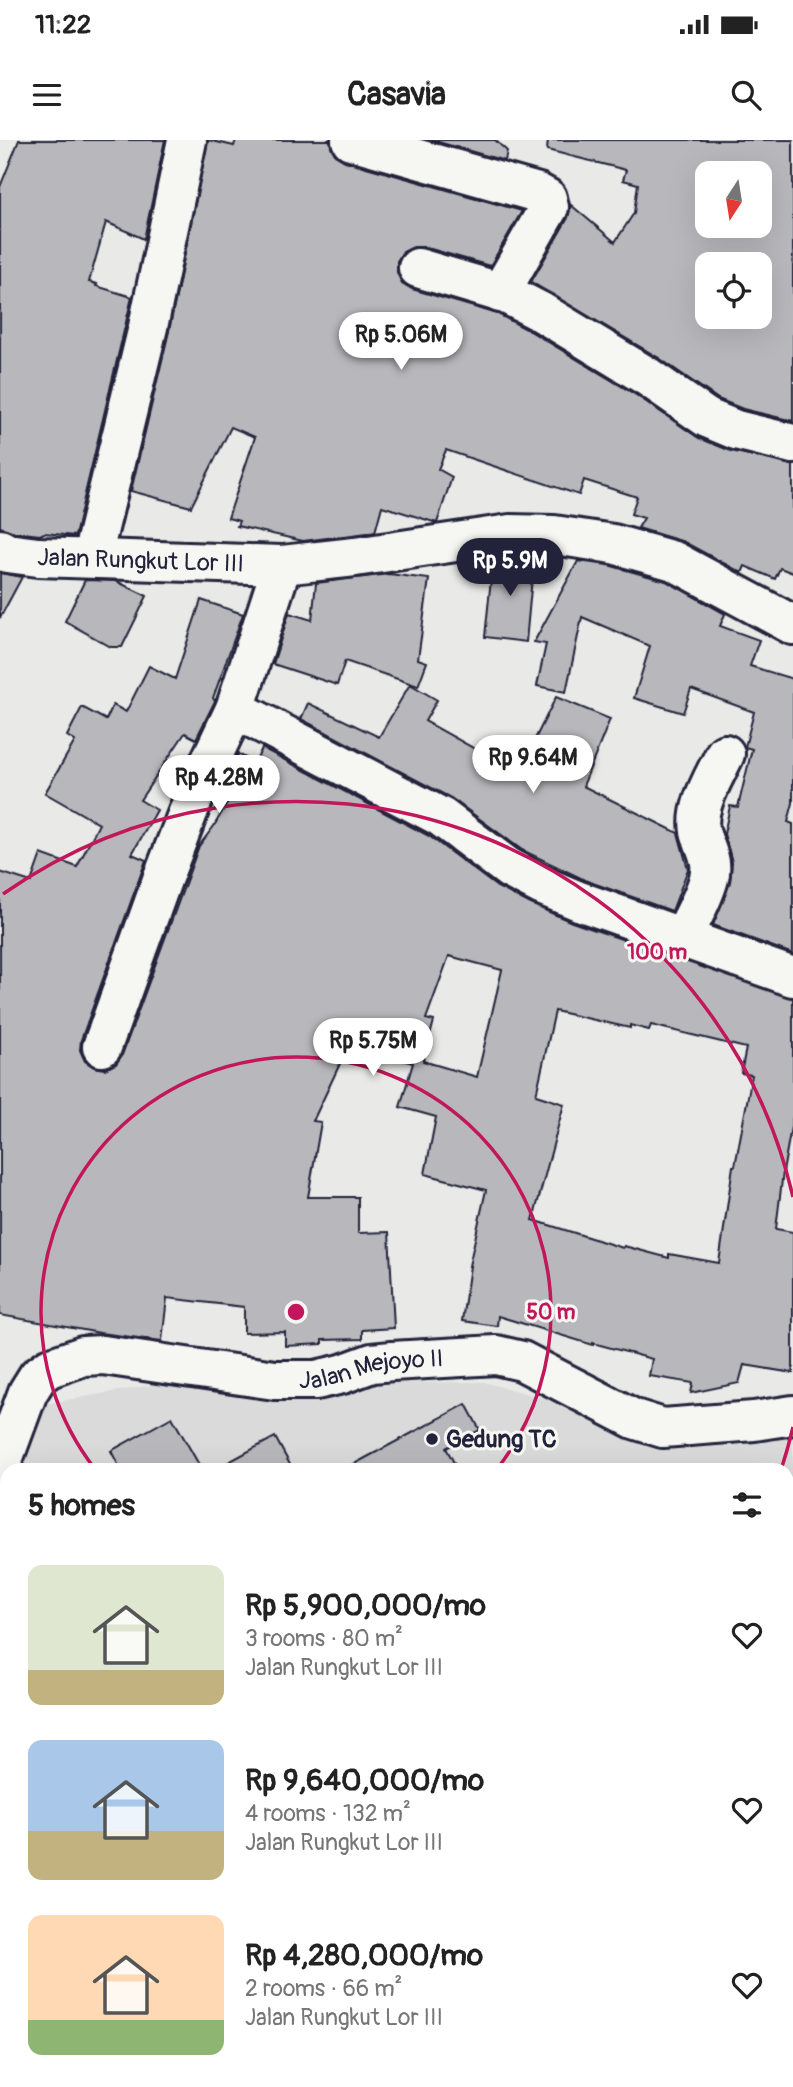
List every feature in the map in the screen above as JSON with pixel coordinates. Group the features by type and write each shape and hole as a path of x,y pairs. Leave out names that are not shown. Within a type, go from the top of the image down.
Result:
{"street":[{"path":"92,557 148,327 187,140"},
{"path":"351,140 538,193 547,198 549,207 500,293"},
{"path":"418,268 500,293 541,312 648,377 707,418 736,430 793,444"},
{"name":"Jalan Rungkut Lor III","path":"0,549 38,557 282,565 510,534 554,535 613,544 674,561 793,625"},
{"name":"Jalan Rungkut Lor III","path":"102,1047 197,789 235,709 282,565"},
{"path":"235,709 441,817 510,869 543,886 793,977"},
{"path":"683,937 709,878 711,861 700,830 700,817 724,754"},
{"name":"Jalan Mejoyo II","path":"2,1463 28,1392 38,1376 49,1368 83,1356 103,1355 275,1380 316,1380 372,1363 510,1356 634,1419 663,1427 696,1427 793,1415"}],"shaded area":[{"path":"483,1382 701,1439 793,1430 793,1463 24,1463 38,1405 152,1385"}],"building":[{"path":"19,140 165,140 144,239 106,222 89,282 132,297 75,536 14,532 0,527 0,187"},
{"path":"208,140 234,146 236,140 330,140 335,155 345,161 522,211 490,266 424,247 414,247 403,252 397,261 397,272 402,283 412,289 498,314 636,395 699,438 731,451 793,465 793,573 780,568 775,579 745,566 742,573 684,542 638,528 644,518 631,514 637,497 584,480 579,495 446,450 438,469 452,477 437,523 382,506 375,532 352,535 303,541 237,526 239,521 228,518 255,437 231,427 191,507 131,491 169,331"},
{"path":"431,140 495,140 507,151 505,161"},
{"path":"548,140 793,140 793,421 743,409 718,399 659,358 531,282 568,218 571,205 615,242 634,213 638,184 623,180 626,170 547,150"},
{"path":"534,556 526,642 485,637 493,559"},
{"path":"578,561 608,565 666,581 725,614 720,626 759,640 750,666 793,679 793,803 788,822 793,824 793,954 713,925 730,882 732,862 724,834 730,806 738,807 752,749 745,747 754,712 691,689 683,713 634,698 650,646 582,617 566,692 537,686 546,644 534,642"},
{"path":"0,573 22,577 0,618"},
{"path":"389,574 429,579 418,659 427,662 418,686 345,661 337,685 273,664 289,613 312,620 316,583"},
{"path":"85,580 116,581 147,596 122,647 111,647 65,621"},
{"path":"201,600 243,614 213,698 215,701 196,739 185,733 140,800 157,810 132,854 146,860 81,1040 80,1050 85,1061 94,1067 105,1069 116,1064 122,1055 199,846 237,786 226,780 238,754 255,763 262,748 429,836 497,887 533,905 572,922 793,998 793,1116 776,1229 793,1232 793,1373 744,1365 739,1383 691,1393 693,1383 649,1376 652,1359 593,1345 498,1316 497,1326 462,1321 469,1266 486,1190 425,1174 436,1117 400,1107 413,1063 371,1051 352,1038 313,1121 321,1122 308,1197 358,1197 358,1233 389,1232 394,1328 362,1330 362,1339 322,1340 322,1344 285,1346 285,1332 244,1333 244,1307 167,1298 162,1341 0,1315 0,872 31,882 41,854 77,867 99,824 45,793 75,741 67,736 82,707 106,720 113,705 126,712 149,666 175,679","holes":["449,956 502,970 477,1077 423,1061 434,1021 426,1019","555,1011 630,1028 630,1025 649,1030 651,1025 746,1048 741,1073 752,1075 733,1166 719,1263 669,1254 669,1258 624,1246 623,1248 533,1220 564,1104 536,1095"]},
{"path":"410,684 437,700 425,721 477,750 480,744 522,765 556,697 610,719 583,786 678,833 688,869 672,911 587,881 522,850 451,798 301,719 308,703 379,737"},
{"name":"Gedung TC","path":"466,1404 480,1430 446,1448 454,1463 356,1463"},
{"path":"172,1417 198,1463 117,1463 111,1451"},
{"path":"275,1437 289,1463 227,1463"}],"place":[{"name":"Gedung TC","path":"432,1439"}]}
